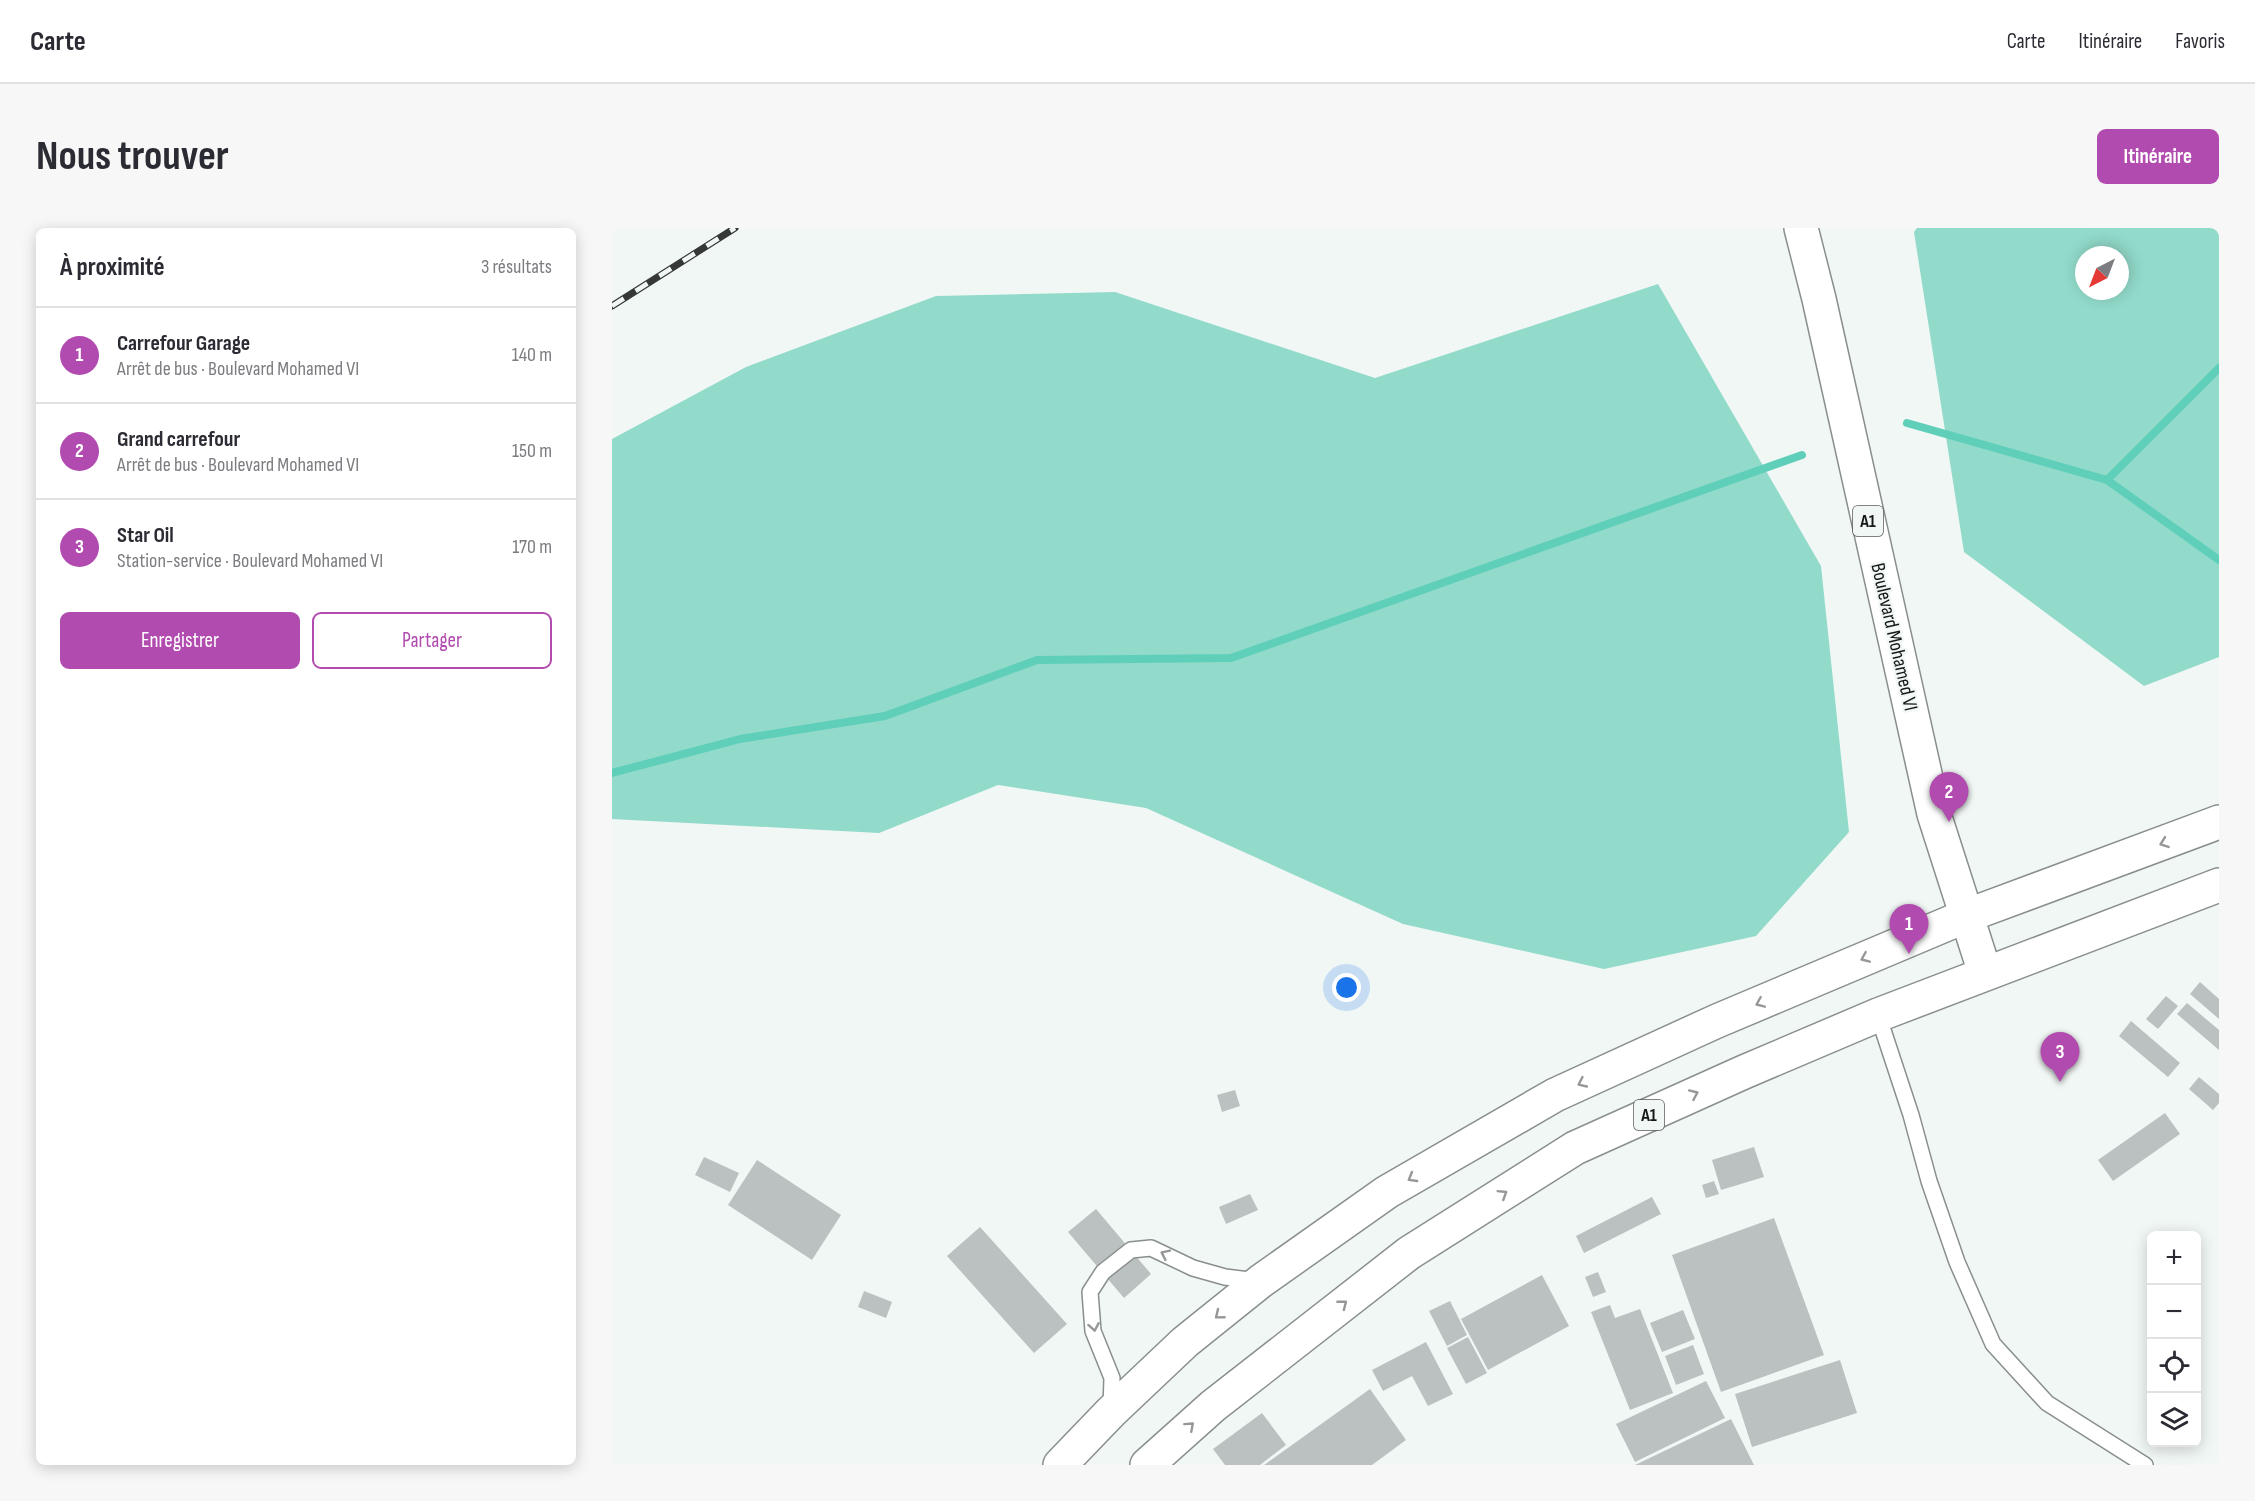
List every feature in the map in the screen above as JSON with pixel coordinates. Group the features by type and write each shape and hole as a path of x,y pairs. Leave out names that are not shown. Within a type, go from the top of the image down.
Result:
{"main road":[{"name":"Boulevard Mohamed VI","path":"1801,228 1822,311 1934,814 1984,973"},
{"path":"1060,1465 1111,1412 1185,1342 1261,1281 1387,1192 1555,1095 1716,1021 1966,916 2219,822"},
{"name":"A1","path":"1147,1465 1213,1406 1409,1253 1575,1148 1878,1015 2219,885"}],"lane":[{"path":"1878,1015 1911,1115 1929,1181 1954,1252 1993,1344 2047,1403 2145,1465"},
{"path":"1111,1412 1112,1378 1093,1331 1090,1292 1102,1272 1131,1250 1151,1248 1193,1268 1225,1278 1261,1281"}],"green space":[{"path":"1917,228 2219,228 2219,657 2144,686 1964,552 1914,232"},
{"path":"1658,284 1821,566 1849,832 1756,936 1604,969 1403,924 1146,808 998,785 879,833 612,819 612,439 746,367 936,296 1115,292 1375,378"}],"building":[{"path":"2200,982 2219,999 2219,1019 2190,994"},
{"path":"2166,996 2178,1006 2158,1029 2146,1019"},
{"path":"2187,1003 2219,1030 2219,1050 2177,1014"},
{"path":"2131,1021 2180,1063 2168,1077 2119,1036"},
{"path":"2199,1077 2219,1094 2219,1103 2213,1110 2189,1089"},
{"path":"1235,1090 1240,1106 1222,1112 1217,1095"},
{"path":"2165,1113 2180,1134 2113,1181 2098,1160"},
{"path":"1754,1147 1764,1177 1721,1190 1712,1160"},
{"path":"704,1157 739,1173 730,1192 695,1175"},
{"path":"757,1160 841,1215 812,1260 728,1205"},
{"path":"1714,1181 1719,1194 1706,1198 1702,1185"},
{"path":"1250,1194 1258,1210 1226,1224 1219,1207"},
{"path":"1652,1197 1661,1214 1584,1253 1576,1236"},
{"path":"1096,1209 1151,1274 1124,1298 1068,1232"},
{"path":"1774,1218 1824,1355 1721,1392 1672,1255"},
{"path":"980,1227 1067,1324 1034,1353 947,1256"},
{"path":"1598,1272 1606,1292 1593,1297 1585,1277"},
{"path":"1542,1275 1569,1326 1488,1370 1461,1319"},
{"path":"864,1291 892,1302 886,1318 858,1307"},
{"path":"1450,1301 1467,1335 1447,1346 1429,1311"},
{"path":"1610,1305 1615,1318 1640,1309 1673,1393 1630,1410 1591,1312"},
{"path":"1683,1310 1695,1339 1662,1352 1650,1323"},
{"path":"1468,1337 1487,1373 1466,1384 1447,1348"},
{"path":"1426,1342 1453,1394 1428,1406 1412,1376 1383,1391 1372,1370"},
{"path":"1693,1345 1704,1374 1676,1385 1665,1356"},
{"path":"1840,1360 1857,1413 1752,1447 1735,1394"},
{"path":"1706,1381 1725,1418 1635,1462 1616,1424"},
{"path":"1370,1389 1406,1440 1372,1465 1264,1465"},
{"path":"1262,1413 1286,1445 1260,1465 1225,1465 1213,1449"},
{"path":"1731,1419 1754,1465 1635,1465"}],"waterway":[{"path":"2107,480 2219,368"},
{"path":"1907,423 2107,480 2219,560"},
{"path":"612,773 740,739 885,716 1037,660 1231,658 1802,455"}],"railway":[{"path":"612,306 735,228"}],"place":[{"name":"Grand carrefour","path":"1949,822"},
{"name":"Carrefour Garage","path":"1909,954"},
{"name":"Star Oil","path":"2060,1082"}]}
